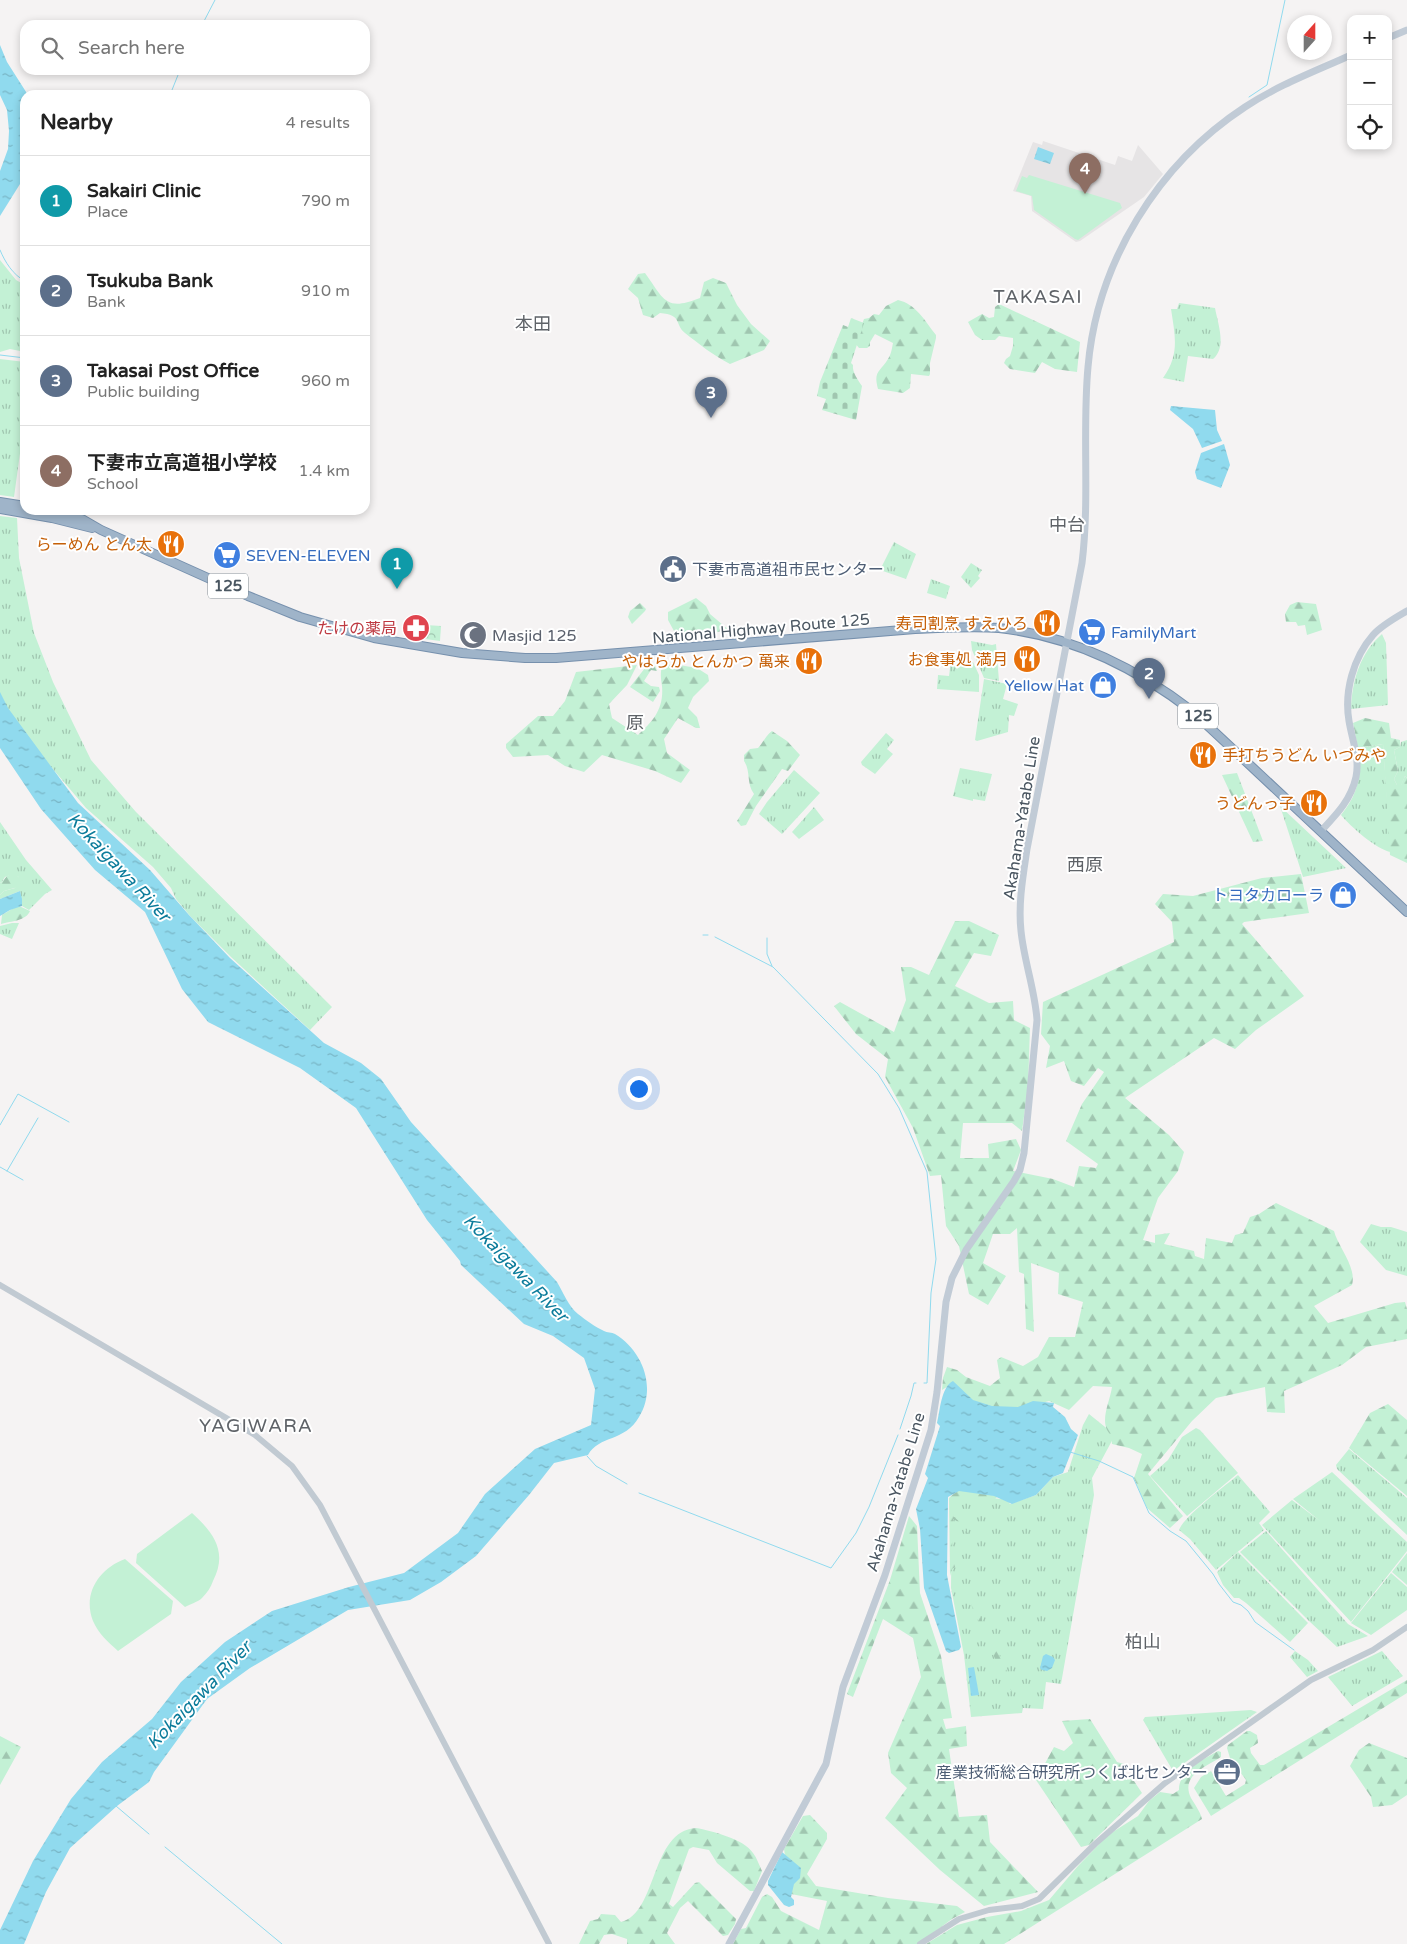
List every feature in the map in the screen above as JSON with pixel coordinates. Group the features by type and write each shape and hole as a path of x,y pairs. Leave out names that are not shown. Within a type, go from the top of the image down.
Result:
{"highway":[{"name":"National Highway Route 125","path":"0,502 20,507"},
{"name":"National Highway Route 125","path":"0,509 20,508"},
{"name":"National Highway Route 125","path":"48,515 101,530"},
{"name":"National Highway Route 125","path":"66,515 82,519 101,530 248,596 306,619 374,638 462,653 525,658 556,658 899,630 958,627 1018,631 1066,642 1124,666 1176,698 1212,728 1407,912"}],"main road":[{"path":"1392,36 1407,30"},
{"name":"Akahama-Yatabe Line","path":"729,1944 826,1764 845,1681 885,1575 931,1430 937,1392 946,1302 952,1278 966,1250 1014,1181 1022,1162 1027,1130 1037,1020 1036,1005 1021,931 1021,896 1066,642 1077,594 1085,537 1086,397 1089,355 1098,311 1118,253 1157,189 1181,160 1203,139 1240,110 1259,98 1347,57"},
{"path":"1321,831 1345,804 1355,780 1357,763 1347,709 1348,693 1354,667 1365,646 1373,636 1407,610"}],"street":[{"path":"0,1285 255,1435 285,1460 306,1484 320,1505 550,1944"},
{"path":"920,1944 959,1919 989,1910 1022,1906 1039,1898 1095,1844 1165,1783 1311,1680 1373,1650 1407,1627"}],"shaded area":[{"path":"1043,141 1115,165 1118,156 1132,161 1138,145 1163,174 1144,197 1076,242 1032,211 1031,196 1013,191 1033,142 1042,145"}],"green space":[{"path":"1029,175 1120,203 1122,208 1078,240 1075,239 1034,210 1032,196 1016,191 1022,176 1027,178"},
{"path":"0,260 20,282 20,351 10,349 0,352"},
{"path":"645,273 666,300 679,304 700,298 704,282 713,278 726,283 737,305 751,324 770,341 764,350 730,364 724,361 685,333 677,320 672,316 660,313 653,318 643,315 638,298 628,289 638,274"},
{"path":"898,300 915,309 936,335 929,376 911,374 910,388 903,393 878,389 876,379 878,372 889,357 893,343 875,334 870,342 870,346 867,348 859,348 855,343 864,319 874,314 879,315 886,306"},
{"path":"1179,303 1215,308 1221,342 1220,348 1213,359 1188,356 1184,382 1163,378 1172,361 1175,345 1171,309 1177,309"},
{"path":"999,304 1080,342 1077,372 1055,369 1042,362 1035,373 1010,369 1004,363 1010,356 1013,338 999,336 995,340 982,340 975,335 968,322 982,314 989,318 994,317 995,307"},
{"path":"851,318 864,323 851,363 862,386 856,420 822,410 826,399 817,396 820,382 843,325 848,327"},
{"path":"0,359 20,361 20,453 14,497 0,495"},
{"path":"0,516 17,518 19,558 34,633 53,682 91,760 136,812 332,1007 310,1030 191,917 176,899 171,888 153,867 86,808 30,742 0,699"},
{"path":"894,542 916,554 906,579 880,570"},
{"path":"971,563 982,570 978,576 980,578 971,588 961,577"},
{"path":"931,579 950,586 946,599 927,593"},
{"path":"696,598 706,606 710,614 730,631 684,634 674,631 668,620 668,612"},
{"path":"1297,602 1316,604 1322,630 1307,635 1305,625 1298,626 1296,622 1286,622 1285,614 1290,605"},
{"path":"640,603 646,609 632,624 628,617 630,611"},
{"path":"426,625 441,626 440,641 425,639"},
{"path":"1382,634 1386,643 1388,705 1351,709 1353,688 1359,668 1368,650"},
{"path":"971,641 996,644 999,681 984,678 972,650"},
{"path":"951,661 973,662 979,675 979,692 937,689 938,675 949,676"},
{"path":"649,663 654,663 657,671 651,670 644,681 651,686 659,687 660,691 653,702 630,687"},
{"path":"673,664 697,668 708,675 709,681 693,697 688,708 697,717 700,728 696,728 678,718 664,739 667,753 690,770 681,783 655,771 602,755 584,772 565,766 548,755 513,757 506,748 506,744 538,716 553,716 565,701 576,672 637,665 627,685 609,704 612,718 638,735 653,719 659,708 662,694 662,666"},
{"path":"984,679 1007,684 1003,699 1018,704 1014,716 1009,715 1008,732 977,741 975,740"},
{"path":"1365,718 1389,723 1391,738 1400,740 1400,747 1394,750 1398,771 1394,779 1397,785 1401,785 1405,776 1407,778 1407,863 1390,855 1383,744 1358,748 1353,723"},
{"path":"772,731 787,741 800,755 788,771 782,769 756,806 746,825 741,826 737,821 754,794 750,786 744,755 750,749 758,748"},
{"path":"886,733 894,740 887,749 893,754 875,774 862,765 861,762"},
{"path":"1407,740 1407,778 1405,776 1401,786 1397,785 1394,779 1398,771 1394,750 1400,747 1401,742"},
{"path":"1383,744 1391,852 1371,842 1341,815 1355,792 1359,776 1358,748"},
{"path":"960,768 992,774 985,801 973,799 973,801 953,796"},
{"path":"794,770 820,793 782,834 759,814"},
{"path":"1237,773 1263,841 1253,842 1222,775"},
{"path":"1280,806 1346,868 1303,877"},
{"path":"814,807 824,820 799,839 792,832"},
{"path":"0,822 26,860 52,890 45,894 29,910 22,906 20,891 0,899 0,895 4,891 15,888 19,877 10,875 0,882"},
{"path":"13,873 20,878 18,887 4,891 0,895 0,882"},
{"path":"1301,874 1309,913 1244,922 1242,924 1304,996 1256,1030 1235,1049 1214,1038 1125,1098 1169,1135 1184,1152 1178,1171 1158,1198 1143,1240 1155,1243 1155,1235 1170,1233 1164,1244 1194,1251 1195,1256 1204,1259 1206,1238 1232,1243 1235,1235 1243,1233 1250,1217 1259,1214 1276,1203 1334,1231 1350,1264 1353,1278 1352,1285 1314,1306 1328,1323 1395,1303 1405,1302 1407,1309 1407,1339 1366,1347 1342,1365 1284,1391 1285,1413 1267,1412 1265,1387 1216,1398 1192,1421 1148,1474 1183,1516 1170,1528 1147,1508 1134,1478 1142,1454 1129,1448 1112,1444 1111,1435 1105,1425 1105,1418 1112,1387 1093,1386 1069,1410 1049,1401 1017,1410 989,1407 974,1402 953,1383 942,1390 943,1378 947,1367 990,1386 1000,1378 997,1360 1001,1357 1023,1366 1038,1357 1049,1337 1075,1337 1083,1302 1058,1294 1059,1273 1031,1263 1034,1332 1026,1329 1024,1274 1019,1272 1017,1228 1010,1234 993,1234 983,1263 1006,1276 988,1305 969,1294 959,1246 946,1226 941,1175 930,1176 913,1128 885,1077 888,1059 856,1034 834,1006 840,1002 894,1032 906,1000 901,967 911,967 929,975 955,921 969,921 999,935 991,956 974,953 955,986 989,1003 1013,1001 1014,1020 1030,1028 1028,1087 1022,1131 1012,1123 963,1123 960,1158 989,1158 988,1144 1016,1139 1021,1150 1013,1171 1053,1179 1074,1187 1079,1166 1096,1168 1098,1164 1066,1141 1082,1104 1104,1072 1098,1068 1084,1086 1071,1081 1064,1061 1046,1068 1050,1046 1041,1034 1043,1002 1174,942 1172,922 1155,904 1163,894 1193,896 1262,878"},
{"path":"19,906 30,911 22,919 1,924 2,915"},
{"path":"19,923 12,939 0,934 0,926"},
{"path":"1371,1224 1407,1232 1407,1276 1386,1270 1360,1242"},
{"path":"1388,1404 1407,1420 1407,1496 1349,1448 1370,1413"},
{"path":"1089,1414 1115,1435 1092,1478 1094,1495 1061,1684 1046,1682 1043,1709 1023,1708 1022,1713 971,1717 964,1655 951,1588 952,1500 959,1495 1002,1499 1010,1504 1036,1495 1053,1477 1068,1472 1083,1425"},
{"path":"1196,1428 1200,1430 1238,1473 1187,1516 1150,1476 1168,1460 1182,1437"},
{"path":"1349,1449 1407,1498 1407,1535 1337,1469 1336,1465"},
{"path":"1332,1472 1407,1542 1407,1551 1351,1622 1262,1525 1292,1500 1320,1521 1293,1499"},
{"path":"1238,1475 1270,1512 1259,1523 1264,1530 1216,1570 1190,1539 1179,1530 1196,1509"},
{"path":"958,1490 998,1496 995,1499 961,1496 954,1500 955,1503 952,1508 955,1510 953,1516 962,1524 970,1537 979,1542 971,1545 964,1529 953,1519 952,1551 955,1551 955,1555 952,1555 955,1567 952,1569 950,1576 949,1498"},
{"path":"192,1513 212,1536 219,1552 219,1561 217,1571 207,1592 200,1599 185,1607 136,1563 137,1554"},
{"path":"909,1516 917,1526 920,1593 941,1656 952,1718 943,1719 946,1729 966,1726 967,1746 949,1749 959,1817 987,1815 990,1842 1038,1892 984,1906 940,1870 885,1818 907,1788 891,1773 888,1753 921,1677 913,1638 883,1619 853,1697 847,1694 890,1580"},
{"path":"1266,1531 1348,1624 1368,1636 1337,1647 1240,1552"},
{"path":"1238,1552 1308,1623 1290,1642 1246,1603 1239,1598 1234,1598 1223,1585 1217,1572"},
{"path":"1407,1553 1407,1585 1392,1572"},
{"path":"125,1559 173,1601 171,1614 118,1651 95,1625 90,1611 90,1601 92,1591 101,1575 116,1563"},
{"path":"1391,1573 1407,1587 1407,1610 1371,1635 1351,1623"},
{"path":"971,1600 990,1636 996,1641 1000,1657 1014,1689 1012,1692 994,1656 993,1643 975,1616"},
{"path":"1295,1651 1308,1660 1318,1671 1307,1677 1290,1657"},
{"path":"1382,1651 1403,1676 1352,1706 1328,1677"},
{"path":"1407,1680 1407,1693 1211,1816 1194,1788 1201,1777 1211,1771 1226,1796 1245,1784 1246,1780 1235,1765 1220,1773 1216,1772 1215,1769 1230,1758 1228,1745 1247,1731 1257,1735 1258,1743 1250,1748 1251,1753 1260,1765 1264,1765"},
{"path":"1251,1710 1257,1712 1173,1771 1143,1720 1145,1717"},
{"path":"1090,1719 1117,1762 1124,1764 1127,1779 1132,1778 1142,1793 1089,1845 1081,1847 1036,1780 1054,1747 1064,1751 1073,1743 1062,1721"},
{"path":"0,1736 21,1747 0,1785"},
{"path":"1369,1743 1407,1758 1407,1795 1392,1805 1373,1807 1371,1797 1350,1766 1359,1750"},
{"path":"1218,1751 1221,1752 1221,1757 1202,1768 1189,1783 1191,1798 1202,1819 1004,1944 926,1944 957,1925 1021,1911 1049,1900 1108,1835 1138,1816 1149,1801 1160,1792 1173,1794 1179,1790 1180,1783 1187,1771"},
{"path":"810,1815 827,1833 827,1839 807,1874 816,1886 888,1898 957,1906 965,1912 952,1919 918,1944 733,1944 741,1929 746,1928 762,1897 767,1894 772,1897 781,1911 819,1930 827,1901 791,1894 784,1849 803,1816"},
{"path":"696,1828 719,1834 743,1844 754,1855 762,1871 754,1891 750,1891 717,1863 709,1850 693,1847 689,1849 669,1904 673,1907 695,1883 699,1882 736,1919 728,1935 723,1936 688,1901 680,1908 667,1933 675,1944 627,1944 627,1939 612,1934 604,1935 599,1944 579,1944 590,1921 598,1919 601,1914 615,1915 621,1922 633,1916 642,1904 670,1843 681,1833"}],"water":[{"path":"0,45 7,62 25,90 20,90 20,184 0,216 0,171 8,149 9,131 7,110 0,95"},
{"path":"1038,147 1054,153 1050,164 1034,159"},
{"path":"1171,406 1215,410 1217,430 1222,441 1202,448 1193,429 1170,410"},
{"path":"1224,444 1230,465 1221,488 1197,479 1195,472 1201,453"},
{"name":"Kokaigawa River","path":"0,692 8,708 78,803 150,870 230,958 324,1043 361,1063 381,1079 411,1122 557,1282 575,1311 597,1328 615,1334 633,1350 640,1360 647,1382 644,1406 639,1417 627,1431 599,1444 588,1455 554,1463 476,1556 441,1582 410,1600 348,1610 250,1668 207,1699 154,1772 149,1782 117,1806 70,1848 46,1892 24,1944 0,1944 0,1930 33,1861 71,1799 102,1762 152,1719 181,1682 225,1642 272,1611 349,1587 404,1573 458,1533 485,1494 535,1449 591,1425 595,1389 584,1358 553,1336 524,1324 461,1265 460,1261 427,1220 356,1108 300,1068 208,1022 182,989 145,912 95,870 41,809 0,748"},
{"path":"20,891 22,906 0,916 0,899"},
{"path":"953,1381 973,1400 992,1406 1018,1407 1033,1401 1054,1403 1053,1407 1065,1417 1071,1429 1078,1435 1063,1473 1053,1477 1036,1495 1012,1504 994,1496 959,1491 948,1497 947,1575 961,1647 959,1650 949,1653 946,1651 924,1588 920,1529 916,1509 928,1478 925,1474 940,1426 937,1423 943,1394"},
{"path":"1046,1654 1055,1660 1052,1668 1047,1671 1040,1668 1043,1656"},
{"path":"974,1667 979,1695 971,1696 968,1668"},
{"path":"782,1852 801,1868 800,1878 794,1884 791,1897 794,1900 794,1905 789,1907 784,1905 768,1885 768,1881"}],"waterway":[{"path":"205,20 215,0"},
{"path":"1249,97 1267,85 1285,0"},
{"path":"172,90 178,75"},
{"path":"0,250 10,268 20,277"},
{"path":"0,355 20,357"},
{"path":"703,935 708,935"},
{"path":"715,937 773,967 878,1074 899,1108 927,1172 936,1259 931,1293 927,1383 924,1383"},
{"path":"767,938 767,954 772,966"},
{"path":"0,1125 18,1094 69,1122"},
{"path":"7,1171 38,1118"},
{"path":"0,1167 23,1180"},
{"path":"900,1429 914,1383 916,1383"},
{"path":"639,1493 831,1568 856,1533 869,1507 898,1435"},
{"path":"1070,1452 1099,1461 1133,1477 1149,1513 1170,1531 1186,1541 1233,1602 1241,1605 1248,1611 1255,1622 1294,1650"},
{"path":"587,1456 596,1466 627,1484"},
{"path":"116,1806 149,1834"},
{"path":"165,1847 282,1944"}],"place":[{"name":"下妻市立高道祖小学校","path":"1085,194"},
{"name":"Takasai Post Office","path":"711,418"},
{"name":"らーめん とん太","path":"171,544"},
{"name":"SEVEN-ELEVEN","path":"227,555"},
{"name":"下妻市高道祖市民センター","path":"673,569"},
{"name":"Sakairi Clinic","path":"397,589"},
{"name":"寿司割烹 すえひろ","path":"1047,623"},
{"name":"たけの薬局","path":"416,628"},
{"name":"FamilyMart","path":"1092,632"},
{"name":"Masjid 125","path":"473,635"},
{"name":"お食事処 満月","path":"1027,659"},
{"name":"やはらか とんかつ 萬来","path":"809,661"},
{"name":"Yellow Hat","path":"1103,685"},
{"name":"Tsukuba Bank","path":"1149,699"},
{"name":"手打ちうどん いづみや","path":"1203,755"},
{"name":"うどんっ子","path":"1314,803"},
{"name":"トヨタカローラ","path":"1343,895"},
{"name":"産業技術総合研究所つくば北センター","path":"1227,1772"}],"district":[{"name":"TAKASAI","path":"1038,296"},
{"name":"本田","path":"533,324"},
{"name":"中台","path":"1067,525"},
{"name":"原","path":"635,723"},
{"name":"西原","path":"1085,865"},
{"name":"YAGIWARA","path":"256,1425"},
{"name":"柏山","path":"1143,1642"}]}
